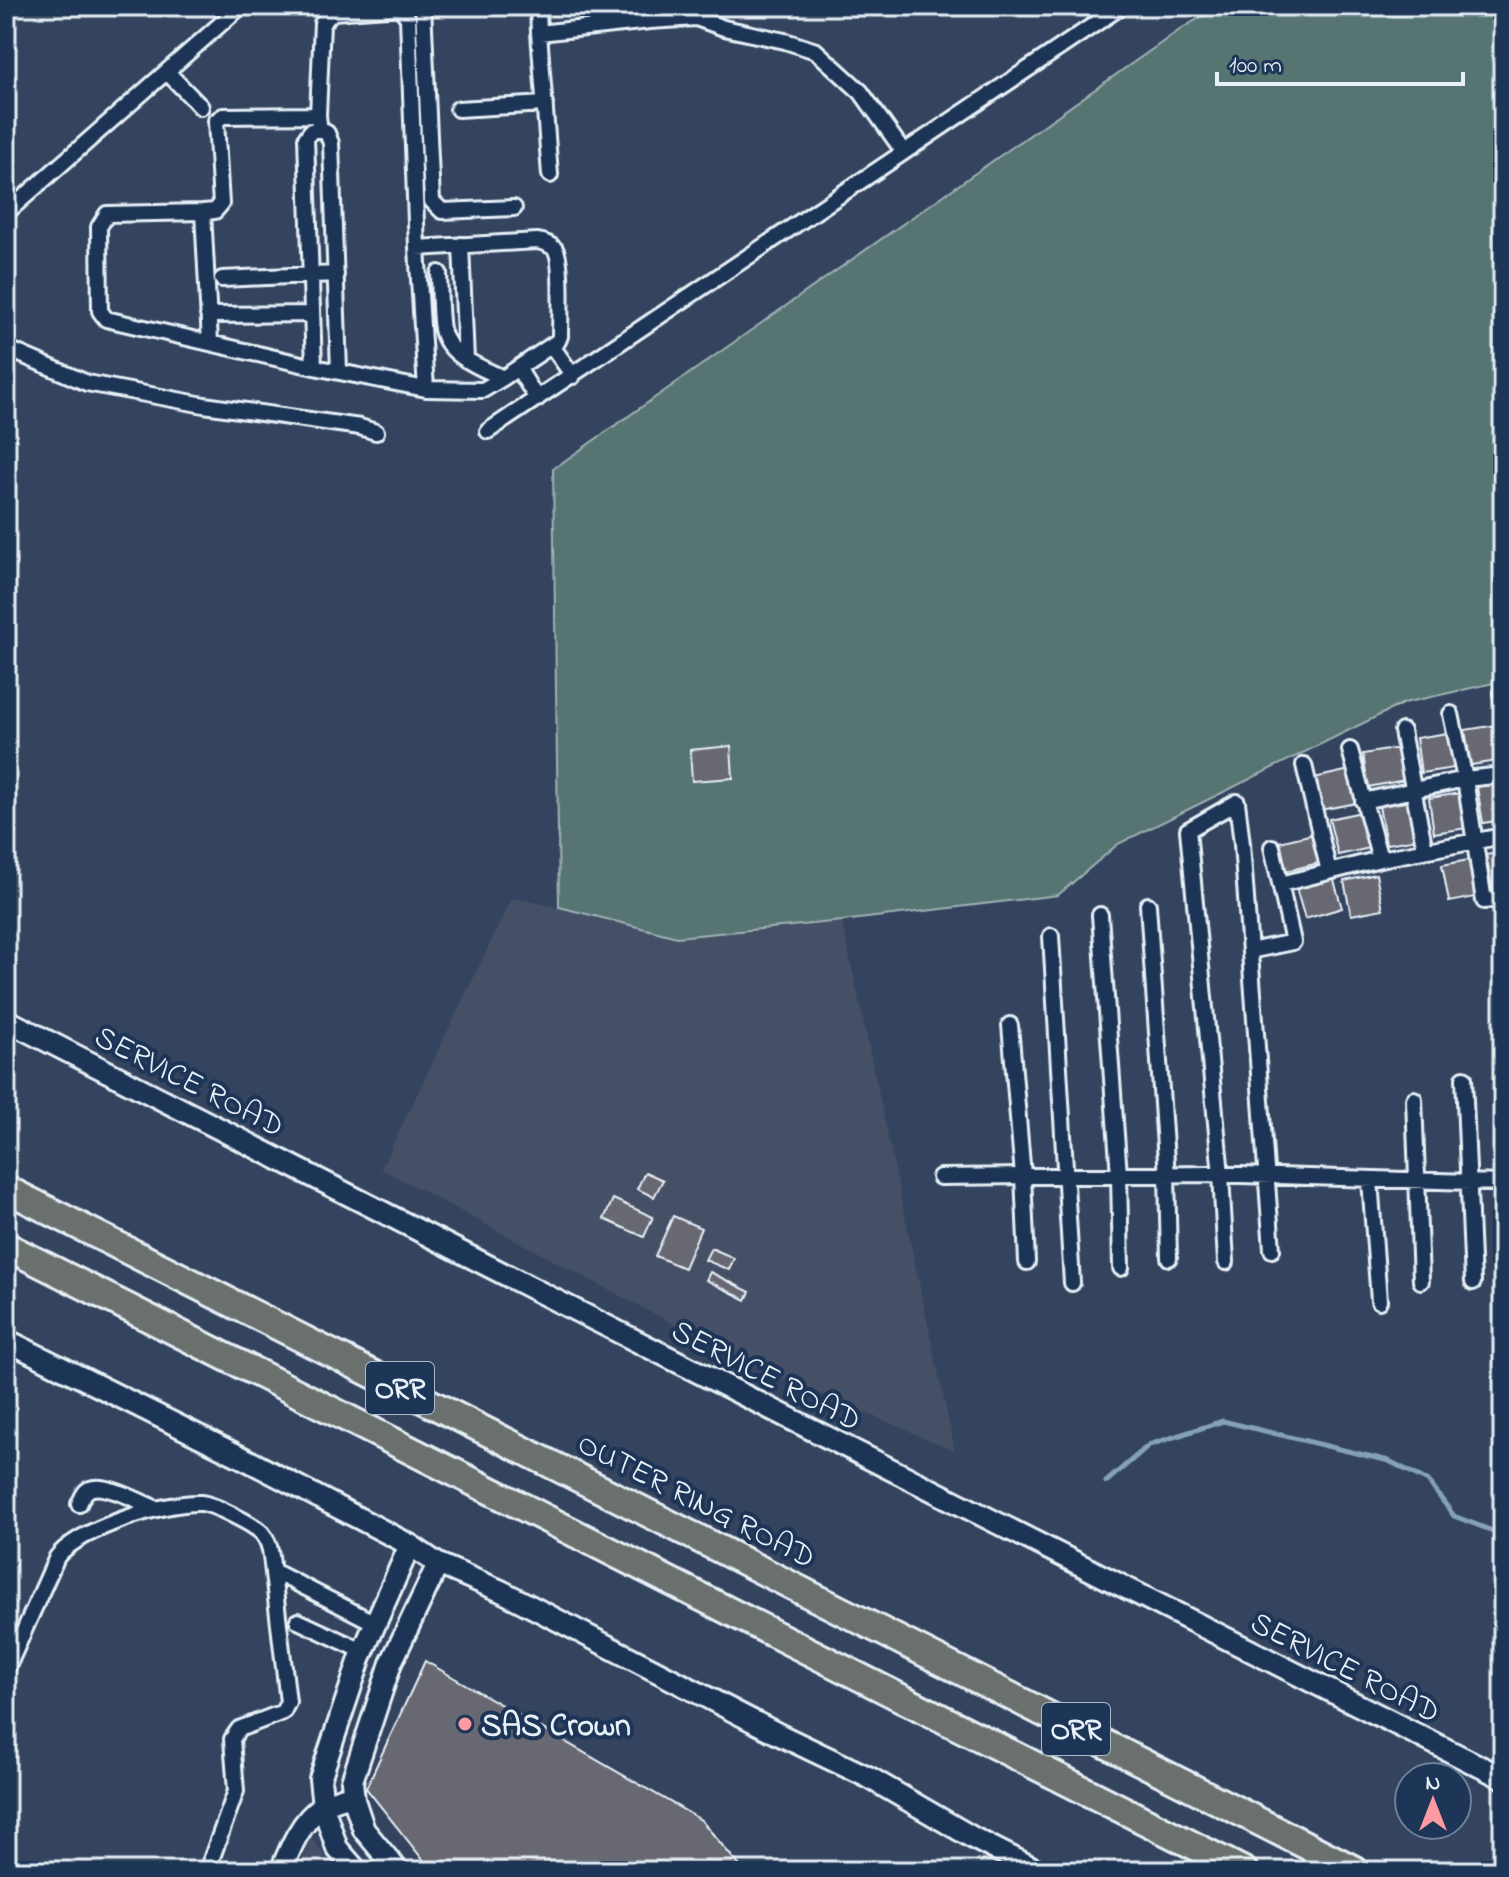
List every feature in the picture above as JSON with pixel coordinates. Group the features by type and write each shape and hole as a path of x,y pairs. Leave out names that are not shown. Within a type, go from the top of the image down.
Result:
{"highway":[{"name":"OUTER RING ROAD","path":"6,1189 1357,1871"},
{"name":"ORR","path":"6,1246 1244,1871"}],"main road":[{"name":"SERVICE ROAD","path":"6,1020 585,1316 1503,1778"},
{"path":"6,1340 247,1460 410,1545 438,1564 501,1591 870,1778 975,1839 1039,1871"},
{"path":"357,1871 337,1848 323,1806 320,1779 363,1651 410,1545"},
{"path":"398,1871 364,1830 352,1781 391,1663 438,1564"},
{"path":"281,1871 299,1832 323,1806 353,1794"}],"street":[{"path":"6,213 241,6"},
{"path":"423,6 432,201 442,211 514,208"},
{"path":"538,6 550,175"},
{"path":"488,431 1122,6"},
{"path":"314,367 306,138 318,122 322,23 333,12 400,7 408,18 426,389"},
{"path":"539,33 650,13 696,18 816,51 861,92 903,151"},
{"path":"167,72 201,107"},
{"path":"458,109 545,104"},
{"path":"339,371 331,143 318,122 223,116 216,121 221,204 215,211 107,214 99,227 100,311 106,319 314,367 426,389 487,388 558,341 559,262 555,250 544,242 417,248"},
{"path":"203,212 210,342"},
{"path":"461,245 466,360"},
{"path":"439,273 442,331 446,341 466,360 503,378"},
{"path":"222,279 336,274"},
{"path":"208,315 312,314"},
{"path":"552,346 573,376"},
{"path":"6,348 87,383 376,432"},
{"path":"518,368 537,399"},
{"path":"1451,714 1465,779 1484,901 1503,898"},
{"path":"1402,731 1425,850"},
{"path":"1350,750 1380,859"},
{"path":"1304,765 1329,872"},
{"path":"1363,801 1465,779 1503,775"},
{"path":"1226,1262 1221,1175 1188,830 1237,802 1272,1250"},
{"path":"1281,884 1380,859 1503,836"},
{"path":"1250,951 1293,942 1272,847"},
{"path":"1148,905 1167,1175 1169,1258"},
{"path":"1100,915 1119,1175 1121,1268"},
{"path":"1051,936 1072,1283"},
{"path":"1010,1025 1027,1262"},
{"path":"1464,1078 1473,1282"},
{"path":"1414,1099 1421,1281"},
{"path":"940,1177 1221,1175 1503,1183"},
{"path":"1370,1180 1379,1301"},
{"path":"79,1504 88,1489 100,1487 157,1509"},
{"path":"6,1671 57,1557 102,1527 157,1509 200,1503 216,1507 258,1529 269,1545 288,1702 283,1712 239,1729 232,1739 236,1791 207,1871"},
{"path":"273,1571 375,1623"},
{"path":"298,1621 363,1651"}],"shaded area":[{"path":"512,898 677,937 842,921 955,1451 739,1359 381,1169"},
{"path":"311,1837 336,1871 298,1871"}],"green space":[{"path":"1219,6 1503,6 1503,681 1404,703 1118,844 1058,895 677,937 559,907 553,469 1181,29"}],"building":[{"path":"1497,725 1503,760 1471,765 1465,730"},
{"path":"1448,733 1454,768 1421,773 1416,738"},
{"path":"731,746 733,778 692,781 690,750"},
{"path":"1400,748 1405,780 1368,787 1363,754"},
{"path":"1350,770 1357,803 1320,810 1314,778"},
{"path":"1503,783 1503,820 1483,823 1477,787"},
{"path":"1461,793 1467,828 1434,833 1429,798"},
{"path":"1412,801 1418,839 1386,844 1379,806"},
{"path":"1361,812 1370,848 1338,855 1329,819"},
{"path":"1313,834 1319,863 1282,872 1275,843"},
{"path":"1503,852 1503,890 1493,892 1486,855"},
{"path":"1474,859 1480,896 1449,902 1442,865"},
{"path":"1376,874 1383,909 1351,915 1344,881"},
{"path":"1333,877 1342,908 1305,919 1296,888"},
{"path":"1503,903 1503,940 1496,904"},
{"path":"645,1172 663,1180 654,1197 637,1189"},
{"path":"613,1199 653,1217 644,1237 604,1219"},
{"path":"673,1216 701,1228 684,1268 655,1256"},
{"path":"711,1248 734,1258 729,1270 705,1260"},
{"path":"710,1272 750,1292 746,1300 706,1280"},
{"name":"SAS Crown","path":"425,1661 701,1820 744,1871 432,1871 366,1788"}],"waterway":[{"path":"1106,1482 1149,1445 1223,1421 1389,1461 1428,1481 1454,1516 1503,1535"}],"place":[{"name":"SAS Crown","path":"465,1724"}]}
